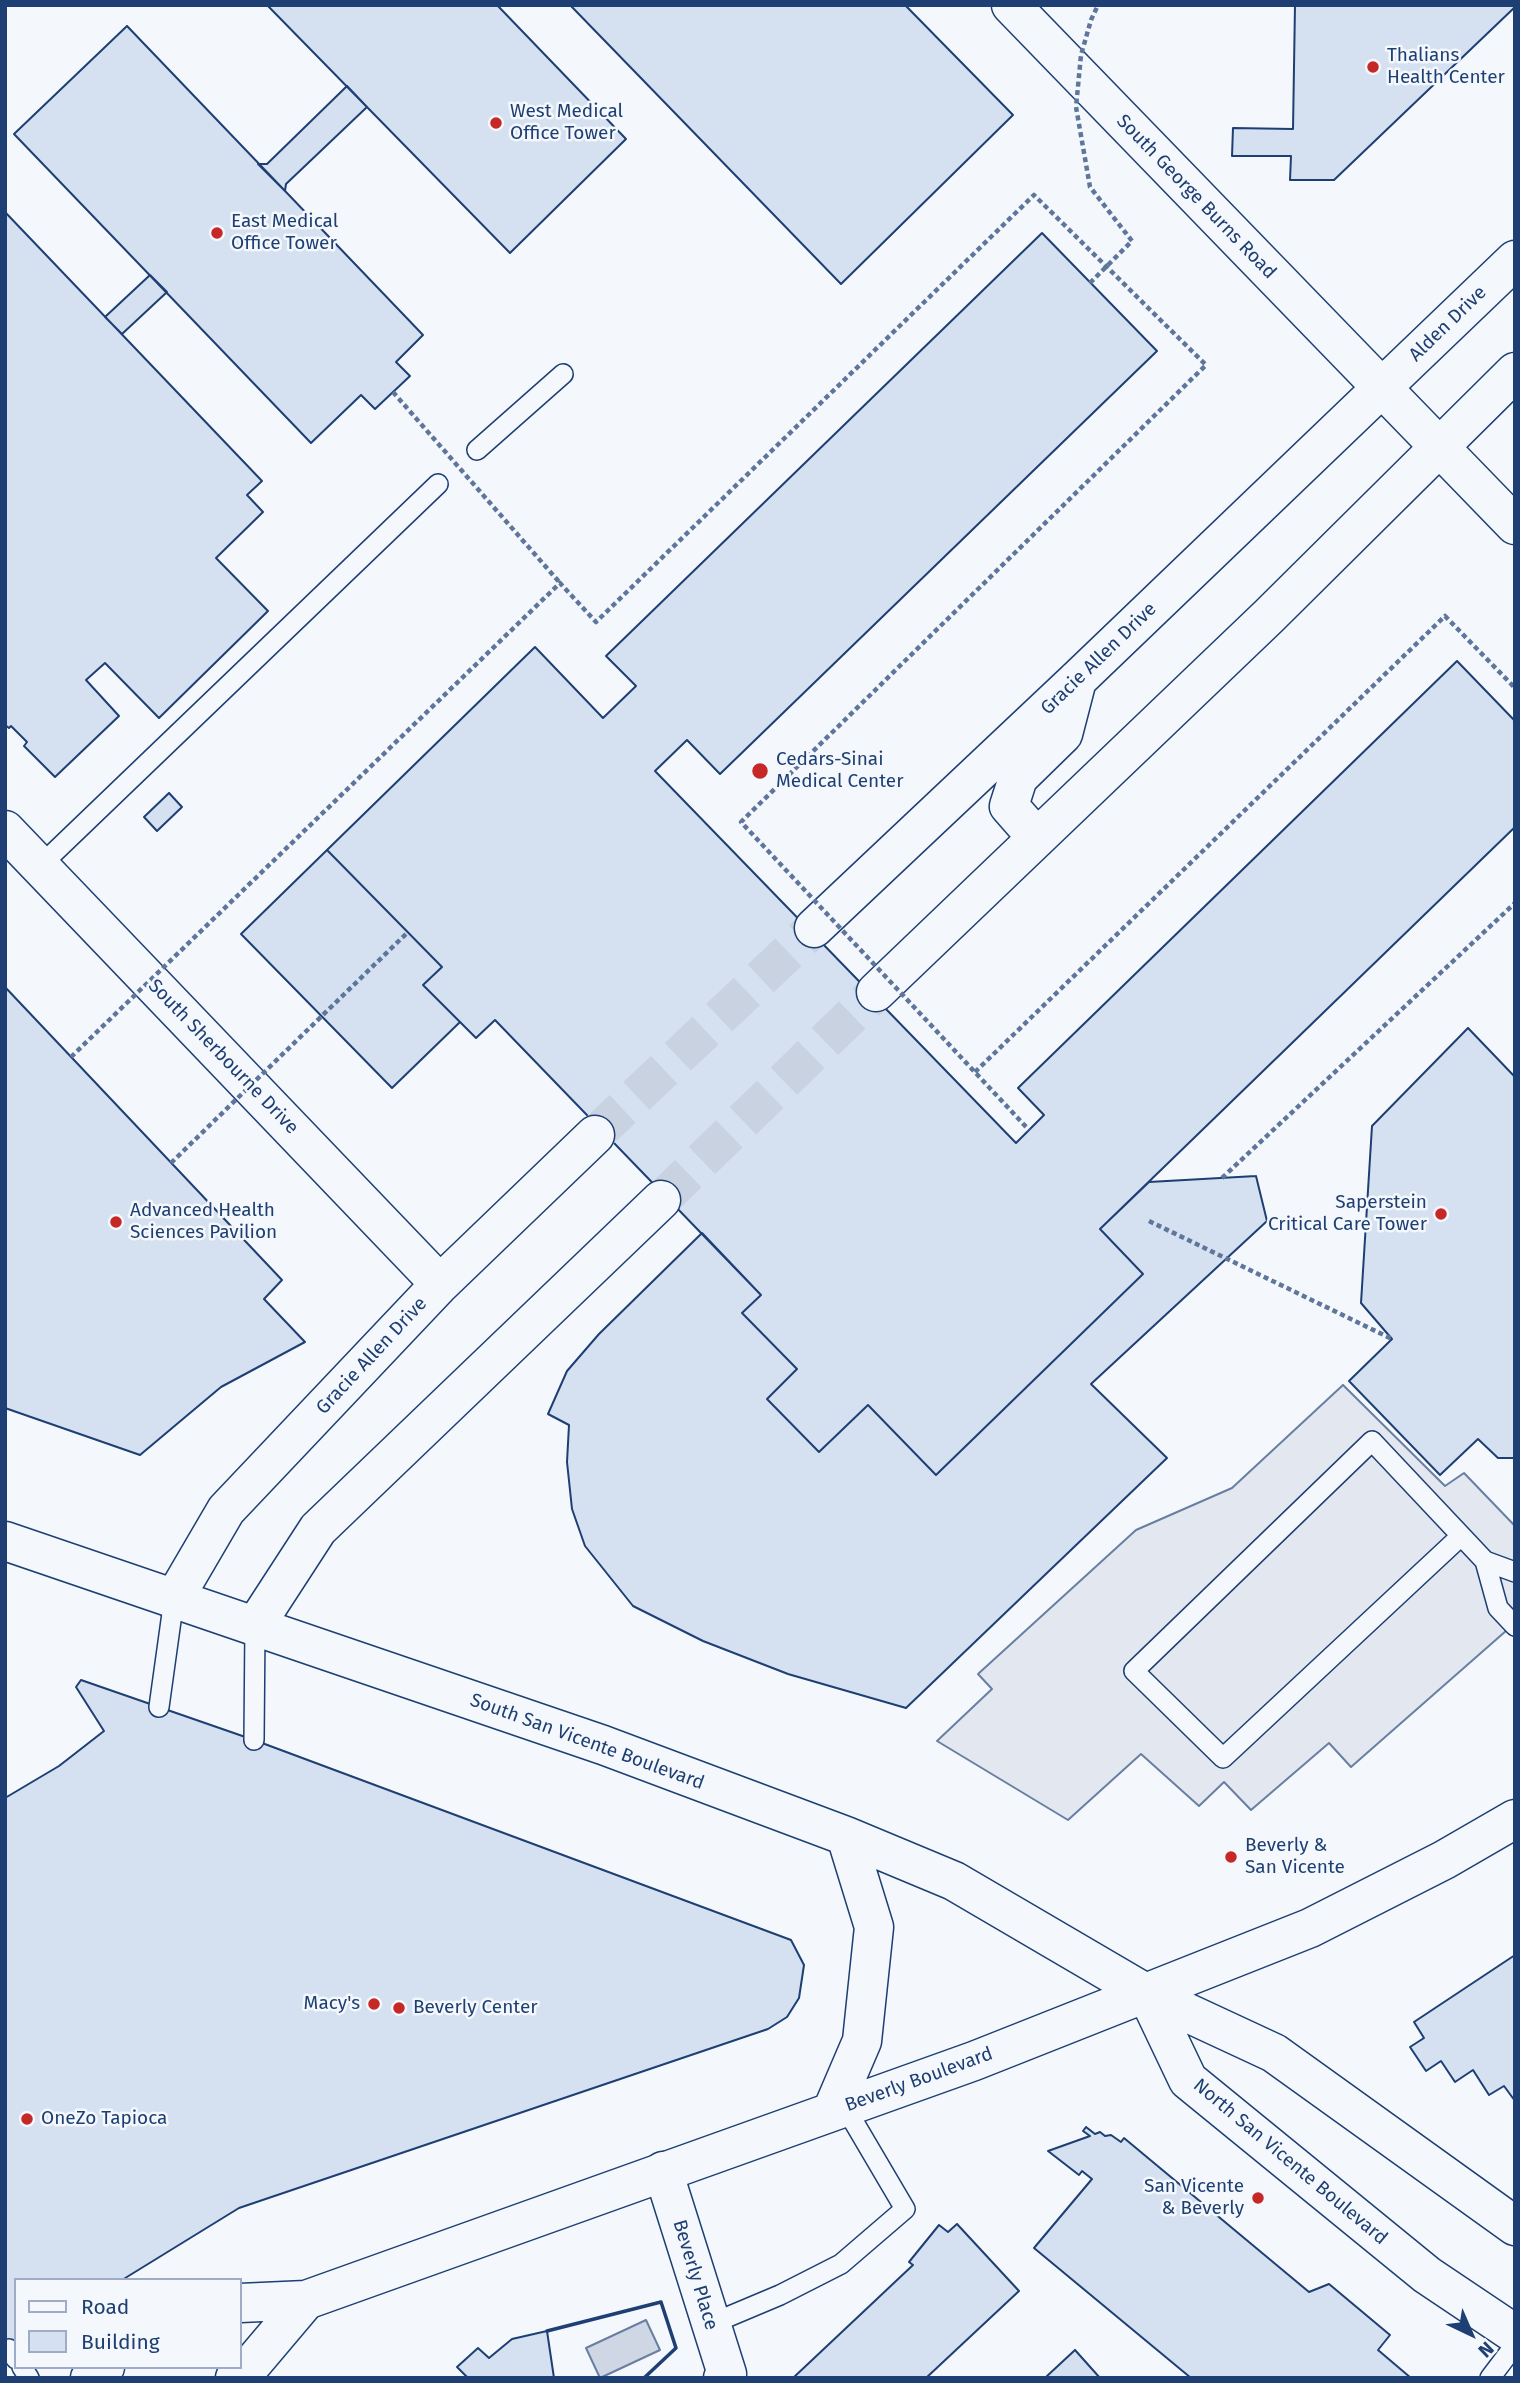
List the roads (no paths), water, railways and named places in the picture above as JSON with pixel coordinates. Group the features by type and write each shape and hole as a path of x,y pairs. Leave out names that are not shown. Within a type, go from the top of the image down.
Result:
{"street":[{"name":"South George Burns Road","path":"1010,5 1515,525"},
{"name":"Alden Drive","path":"1382,389 1515,260"},
{"path":"876,992 1440,449 1515,372"},
{"name":"Gracie Allen Drive","path":"814,929 1382,389"},
{"path":"1037,838 1009,806 1018,778 1063,734 1077,680"},
{"name":"South Sherbourne Drive","path":"5,830 440,1284"},
{"name":"Gracie Allen Drive","path":"174,1599 226,1510 440,1284 595,1135"},
{"path":"255,1626 318,1529 661,1200"},
{"name":"South San Vicente Boulevard","path":"5,1541 603,1745 846,1836 954,1881 1147,1994"},
{"name":"Beverly Boulevard","path":"242,2303 306,2300 974,2062 1310,1928 1472,1845 1515,1819"},
{"path":"839,2109 862,2041 874,1927 846,1836"},
{"path":"1147,1994 1274,2053 1512,2220"},
{"name":"North San Vicente Boulevard","path":"1147,1994 1188,2080 1427,2275 1515,2334"},
{"name":"Beverly Place","path":"663,2171 726,2377"},
{"name":"Beverly Boulevard","path":"235,2378 246,2371 306,2300"}],"lane":[{"path":"477,450 563,374"},
{"path":"40,866 438,484"},
{"path":"1461,1536 1223,1758 1134,1671 1372,1441 1485,1561 1515,1572"},
{"path":"1485,1561 1498,1608 1515,1626"},
{"path":"159,1707 174,1599"},
{"path":"254,1740 255,1626"},
{"path":"711,2324 780,2295 841,2264 905,2209 839,2109"},
{"path":"1490,2378 1515,2346"}],"tunnel":[{"path":"595,1135 814,928"},
{"path":"661,1200 876,992"}],"place":[{"name":"Thalians Health Center","path":"1373,67"},
{"name":"West Medical Office Tower","path":"496,123"},
{"name":"East Medical Office Tower","path":"217,233"},
{"name":"Cedars-Sinai Medical Center","path":"760,771"},
{"name":"Saperstein Critical Care Tower","path":"1441,1214"},
{"name":"Advanced Health Sciences Pavilion","path":"116,1222"},
{"name":"Beverly & San Vicente","path":"1231,1857"},
{"name":"Macy's","path":"374,2004"},
{"name":"Beverly Center","path":"399,2008"},
{"name":"OneZo Tapioca","path":"27,2119"},
{"name":"San Vicente & Beverly","path":"1258,2198"}]}
